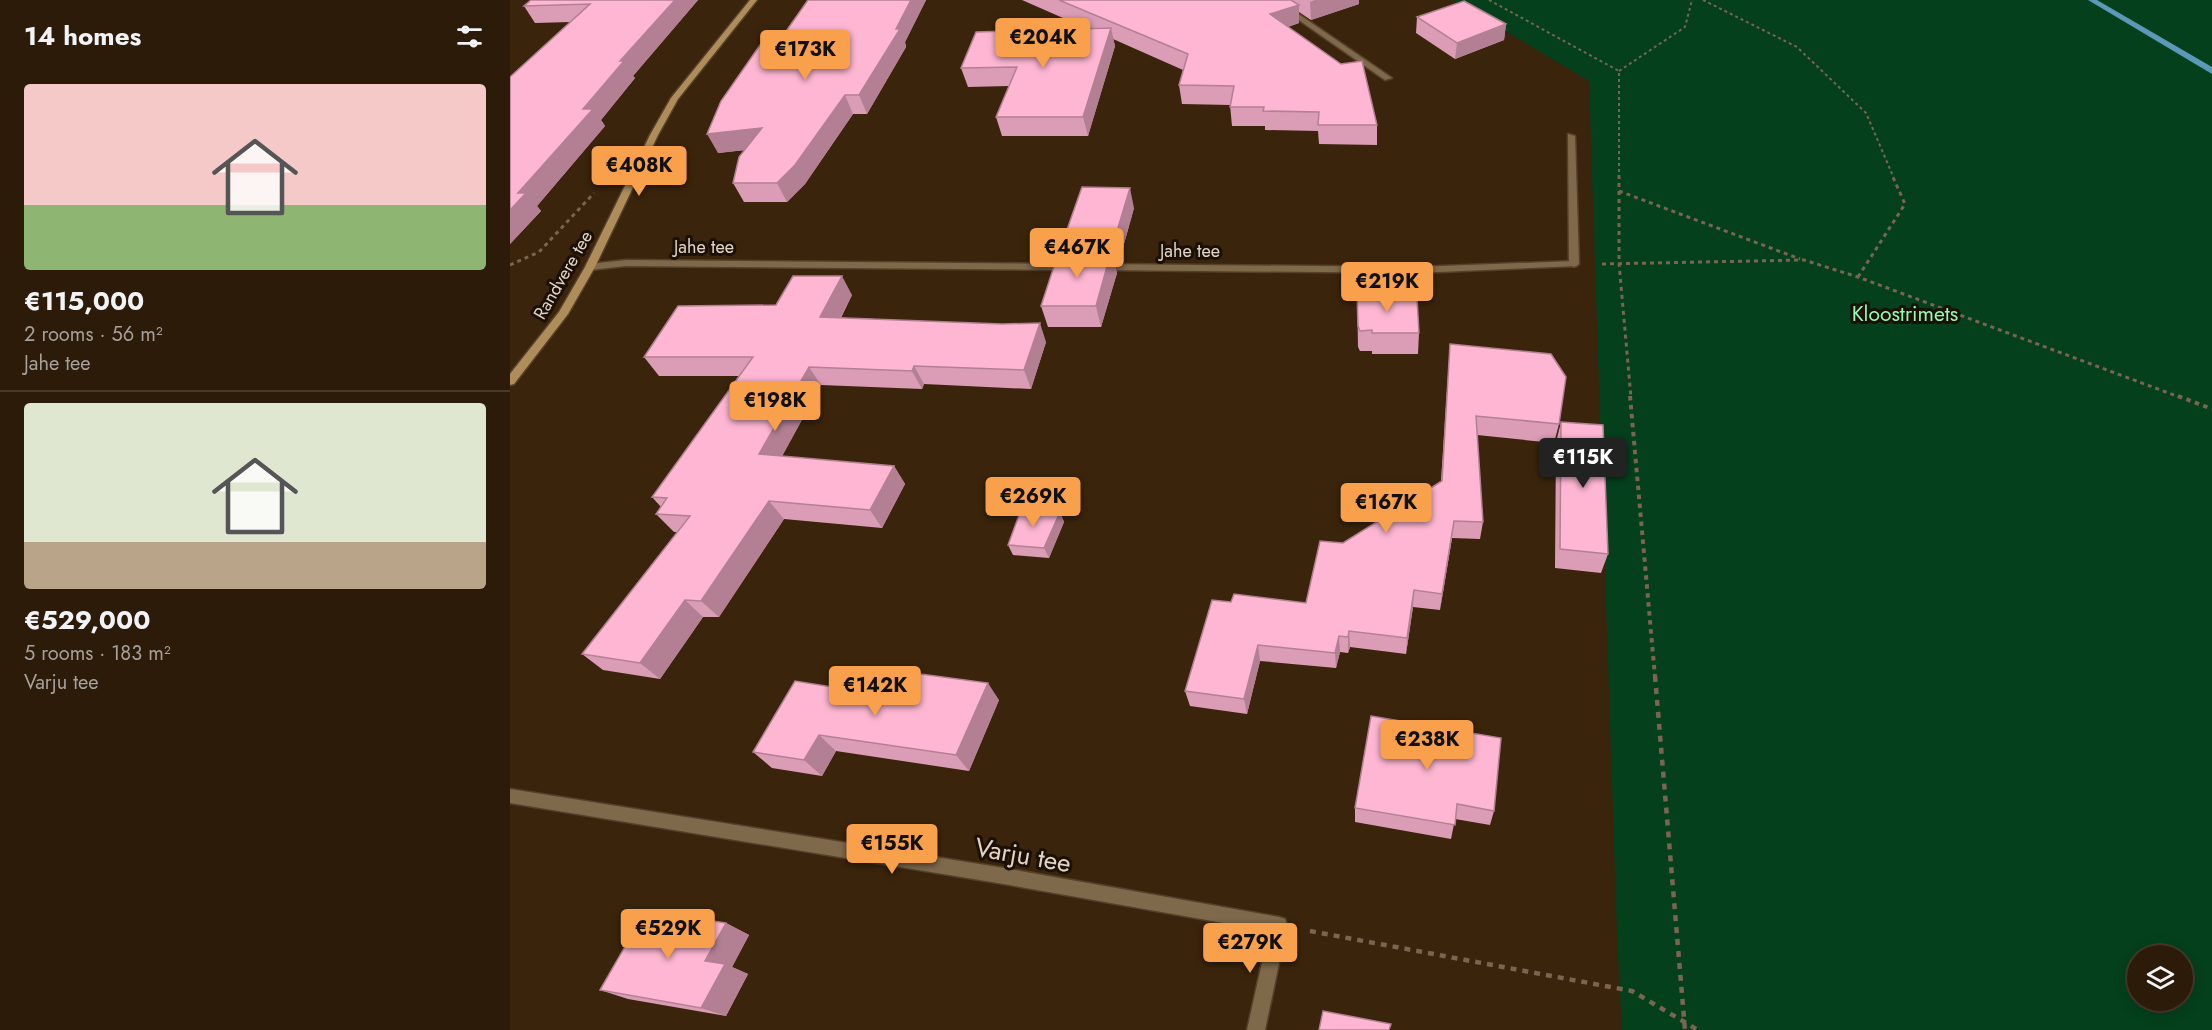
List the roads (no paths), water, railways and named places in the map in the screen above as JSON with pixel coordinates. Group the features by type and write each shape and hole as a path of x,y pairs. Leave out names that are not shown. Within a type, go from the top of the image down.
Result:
{"main road":[{"name":"Randvere tee","path":"510,381 563,314 590,267 654,135 675,98 754,0"}],"street":[{"path":"1273,0 1388,78"},
{"name":"Jahe tee","path":"1096,267 1415,270 1574,264 1571,136"},
{"name":"Jahe tee","path":"590,267 626,263 1084,267"},
{"name":"Varju tee","path":"510,796 969,870 1279,925 1256,1030"}],"waterway":[{"path":"2092,0 2212,71"}],"park label":[{"name":"Kloostrimets","path":"1905,314"}]}
